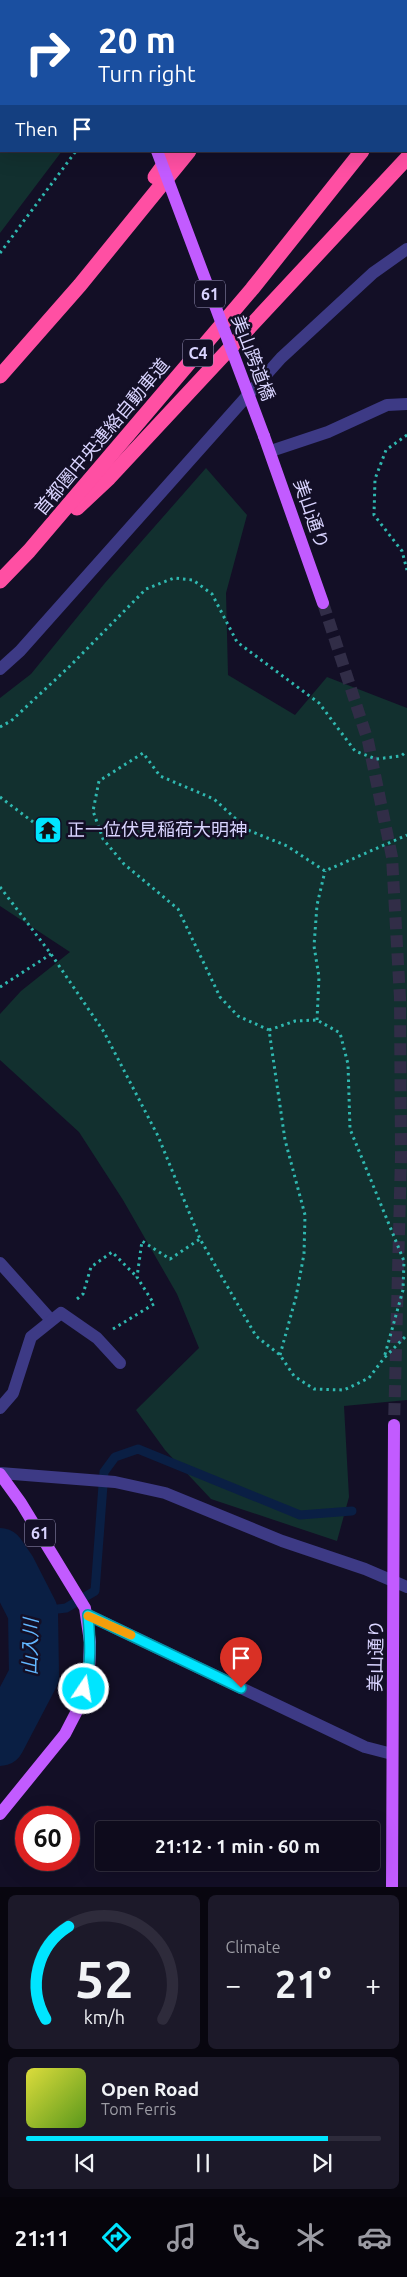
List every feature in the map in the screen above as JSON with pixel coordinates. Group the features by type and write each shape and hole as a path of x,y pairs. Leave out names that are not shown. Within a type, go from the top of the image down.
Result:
{"highway":[{"path":"80,285 173,152"},
{"path":"0,376 80,285 188,152"},
{"name":"首都圏中央連絡自動車道","path":"0,581 30,551 252,289 361,152"},
{"path":"30,551 109,478 407,158"}],"main road":[{"name":"美山跨道橋","path":"156,152 264,436"},
{"name":"美山通り","path":"264,436 271,451 323,604"},
{"name":"美山通り","path":"392,1887 394,1425"},
{"name":"61","path":"0,1474 21,1503 77,1594 86,1611 90,1642 89,1673 80,1705 65,1734 0,1814"}],"street":[{"path":"0,669 20,651 281,358 373,273 407,249"},
{"path":"271,451 328,432 387,404 407,404"},
{"path":"0,1263 56,1316 97,1338 120,1363"},
{"path":"0,1408 13,1394 31,1337 56,1316"},
{"path":"0,1474 115,1482 165,1493 282,1541 407,1587"},
{"path":"86,1611 365,1747 392,1754"}],"path":[{"path":"0,253 75,152"},
{"path":"407,435 386,450 376,479 374,514 402,552 407,570"},
{"path":"0,727 12,721 70,666 146,589 174,578 193,580 212,594 237,642 318,703 355,752 376,759 401,756 407,751"},
{"path":"325,871 287,846 248,830 214,799 160,776 143,753 99,781 93,811 103,839 124,864 178,908 220,996 238,1016 270,1030 294,1021 317,1020 340,1033 348,1064 350,1128 404,1261 402,1290 384,1358"},
{"path":"0,798 33,822"},
{"path":"325,871 407,835"},
{"path":"317,1020 319,977 314,946 317,905 325,871"},
{"path":"0,887 51,954 104,1032 158,1136 200,1239 256,1336 280,1355 294,1376 314,1389 344,1390 368,1378 384,1358 407,1335"},
{"path":"0,988 51,954"},
{"path":"270,1030 285,1140 305,1214 304,1254 296,1297 280,1355"},
{"path":"137,1277 142,1241 170,1259 200,1239"},
{"path":"56,1316 83,1294 91,1267 112,1252 137,1277 154,1304 130,1319"}],"green space":[{"path":"0,152 61,152 0,233"},
{"path":"206,468 247,515 226,593 228,675 295,715 327,677 407,708 407,1400 344,1406 349,1497 337,1541 211,1499 165,1450 136,1410 199,1348 177,1294 123,1200 79,1132 0,1060 0,1014 21,991 70,952 0,906 0,698 31,674 105,583"}],"waterway":[{"path":"33,1612 66,1608 95,1591 104,1472 115,1457 138,1449 300,1515 352,1511"},
{"name":"山入川","path":"0,1553 11,1569 33,1612 34,1676 0,1741"}],"tunnel":[{"path":"323,603 368,741 392,857 400,998 401,1156 394,1425"}],"slow traffic":[{"path":"88,1616 131,1635"}],"place":[{"name":"正一位伏見稲荷大明神","path":"48,830"}],"route":[{"path":"84,1689 89,1673 90,1642 88,1615 241,1688"}]}
